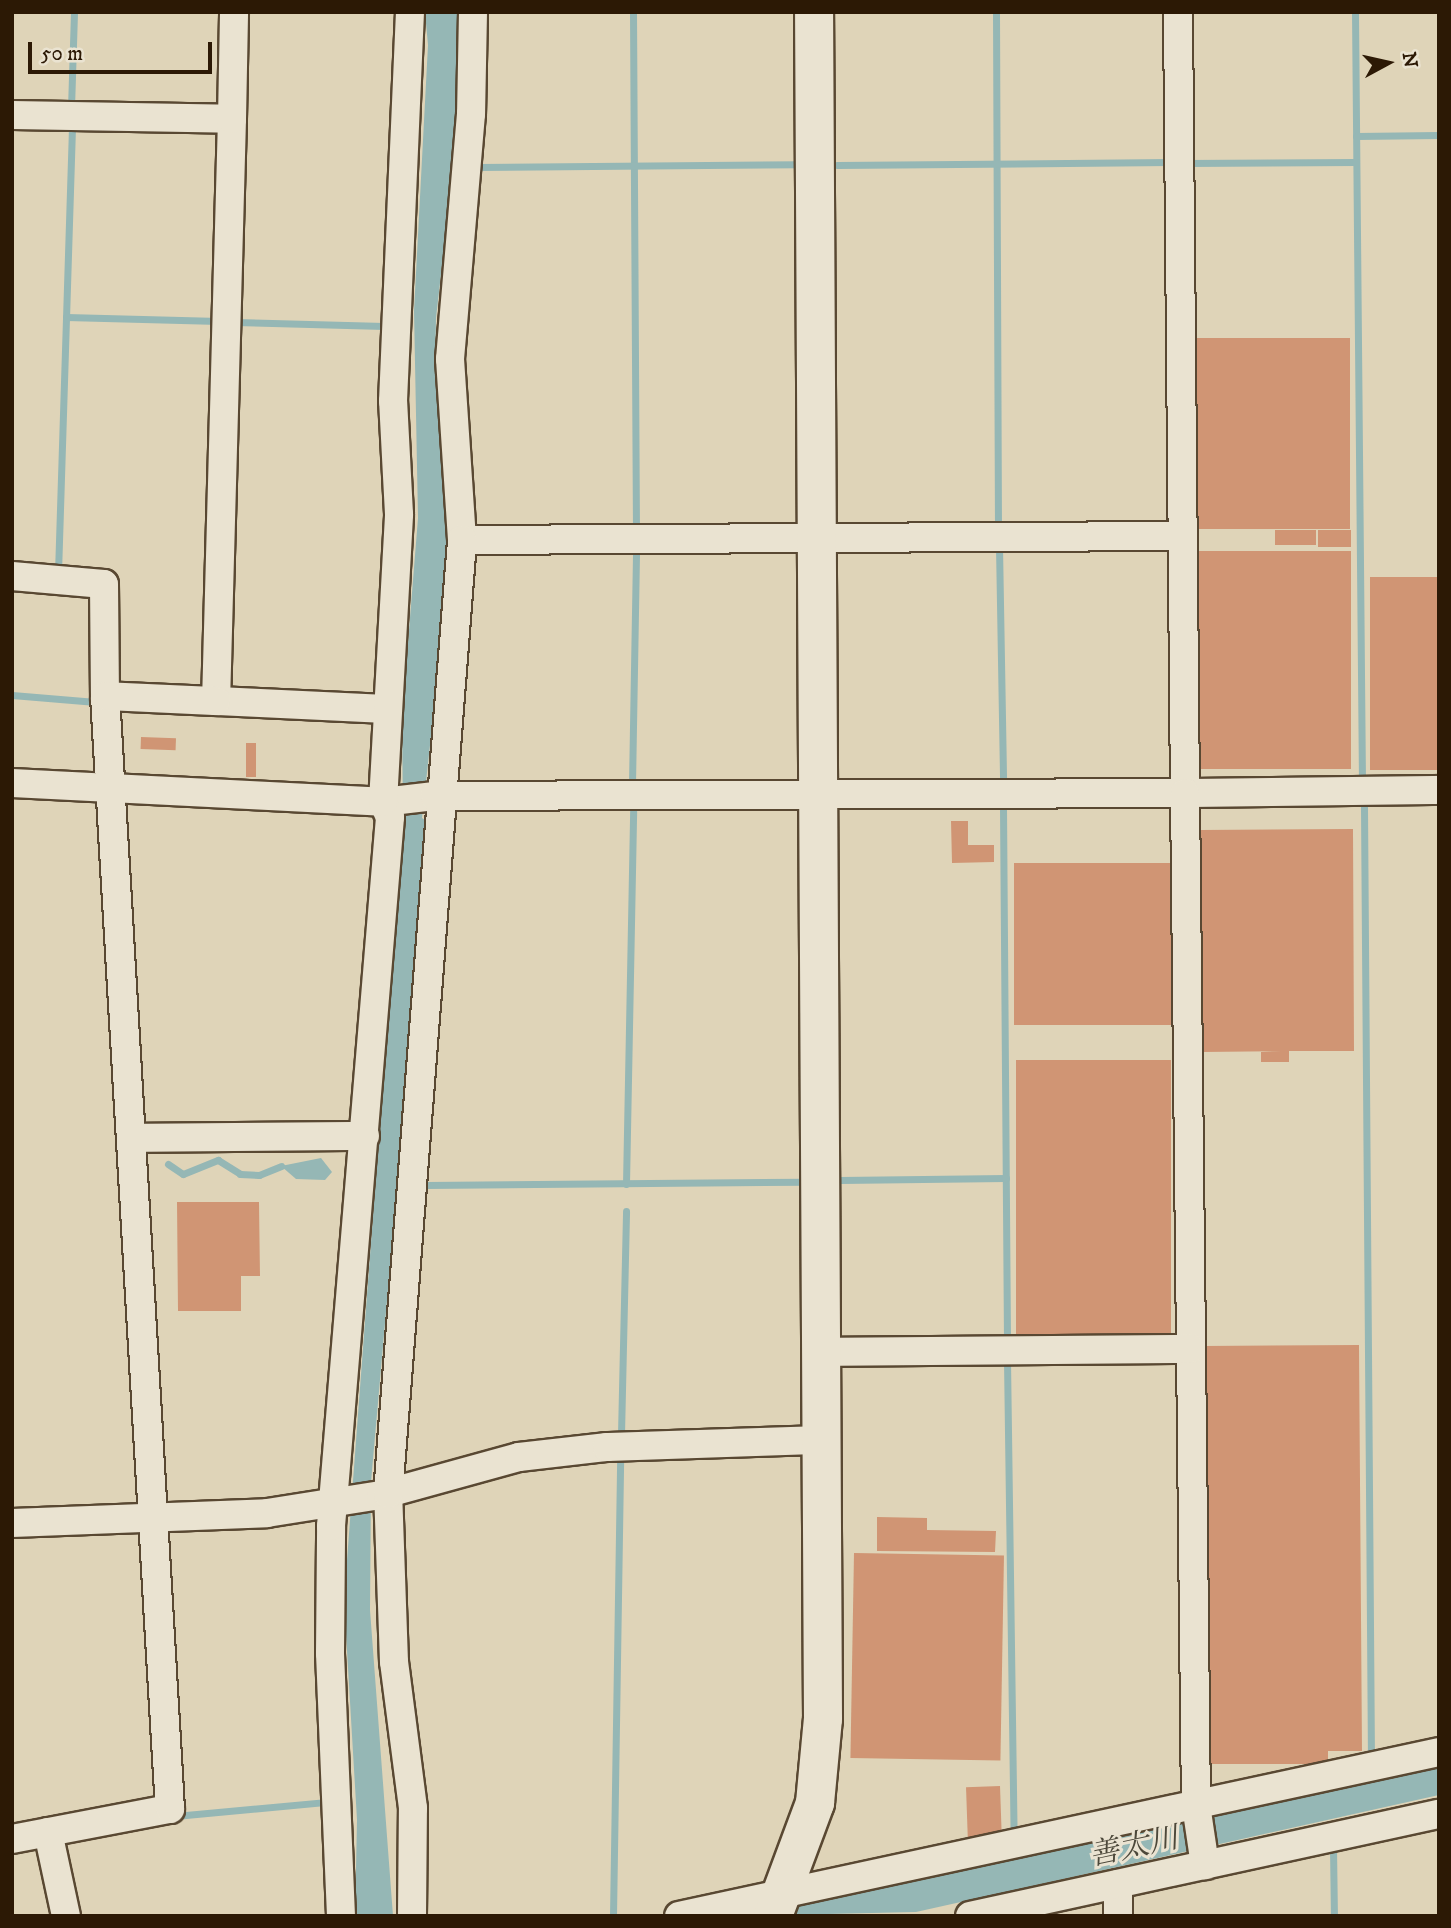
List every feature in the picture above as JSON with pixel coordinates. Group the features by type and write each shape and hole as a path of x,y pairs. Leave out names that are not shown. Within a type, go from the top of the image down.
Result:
{"street":[{"path":"216,701 234,12"},
{"path":"341,1916 330,1653 390,817 388,709 399,514 393,401 398,212 410,12"},
{"path":"412,1916 413,1808 394,1662 385,1494 439,796 462,540 450,359 471,114 472,12"},
{"path":"778,1902 804,1842 822,1761 823,1352 814,12"},
{"path":"1178,12 1196,1807 1204,1861"},
{"path":"12,115 232,119"},
{"path":"462,540 1183,536"},
{"path":"12,576 104,584 105,696 157,1518 153,1529 170,1809 12,1839"},
{"path":"105,696 388,709"},
{"path":"12,783 111,792 390,802 439,796 1439,790"},
{"path":"133,1138 365,1136"},
{"path":"823,1352 1191,1349"},
{"path":"12,1523 157,1518 340,1504 519,1457 607,1447 823,1440"},
{"path":"679,1916 778,1902 1439,1752"},
{"path":"970,1916 1118,1884 1204,1861 1439,1814"},
{"path":"48,1832 66,1916"},
{"path":"1118,1884 1118,1916"}],"water":[{"path":"425,12 459,12 463,82 436,318 435,375 450,564 422,818 429,823 371,1482 370,1610 393,1916 355,1916 357,1820 344,1600 403,818 402,717 418,518 414,311 428,45"},
{"path":"321,1158 332,1172 325,1180 296,1179 281,1166"},
{"name":"善太川","path":"1439,1763 1439,1795 916,1912 738,1916"}],"building":[{"path":"1193,338 1350,338 1350,529 1193,529"},
{"path":"1275,530 1316,530 1316,545 1275,545"},
{"path":"1318,530 1351,530 1351,547 1318,547"},
{"path":"1192,551 1351,551 1351,769 1192,769"},
{"path":"1370,577 1439,577 1439,770 1370,770"},
{"path":"141,737 176,738 176,750 141,749"},
{"path":"246,743 256,743 256,777 246,777"},
{"path":"951,821 968,821 968,845 994,845 994,862 952,863"},
{"path":"1353,829 1354,1051 1289,1051 1289,1062 1261,1062 1261,1052 1282,1051 1202,1052 1201,830"},
{"path":"1014,863 1173,863 1173,1025 1014,1025"},
{"path":"1016,1060 1171,1060 1171,1338 1016,1338"},
{"path":"177,1202 259,1202 260,1276 241,1276 241,1311 178,1311"},
{"path":"1359,1345 1362,1751 1328,1751 1328,1764 1207,1764 1204,1346"},
{"path":"877,1517 927,1518 927,1530 996,1531 995,1552 877,1551"},
{"path":"854,1553 1004,1556 1000,1761 850,1758"},
{"path":"1000,1786 1002,1840 968,1841 966,1787"}],"waterway":[{"path":"71,108 74,12"},
{"path":"633,12 636,527"},
{"path":"996,12 998,528"},
{"path":"1355,12 1362,777"},
{"path":"58,573 72,125"},
{"path":"1356,136 1439,135"},
{"path":"837,165 1170,162"},
{"path":"1186,163 1356,162"},
{"path":"477,167 799,164"},
{"path":"66,317 219,321"},
{"path":"234,322 384,326"},
{"path":"999,546 1003,780"},
{"path":"632,784 636,547"},
{"path":"12,695 96,702"},
{"path":"1003,807 1007,1341"},
{"path":"1364,807 1371,1758"},
{"path":"626,1184 633,811"},
{"path":"168,1164 183,1174 218,1160 240,1174 259,1175 281,1166"},
{"path":"840,1180 1006,1178"},
{"path":"426,1185 806,1182"},
{"path":"621,1434 626,1211"},
{"path":"1007,1360 1014,1838"},
{"path":"613,1916 620,1459"},
{"path":"175,1816 327,1802"},
{"path":"1333,1847 1334,1916"}]}
